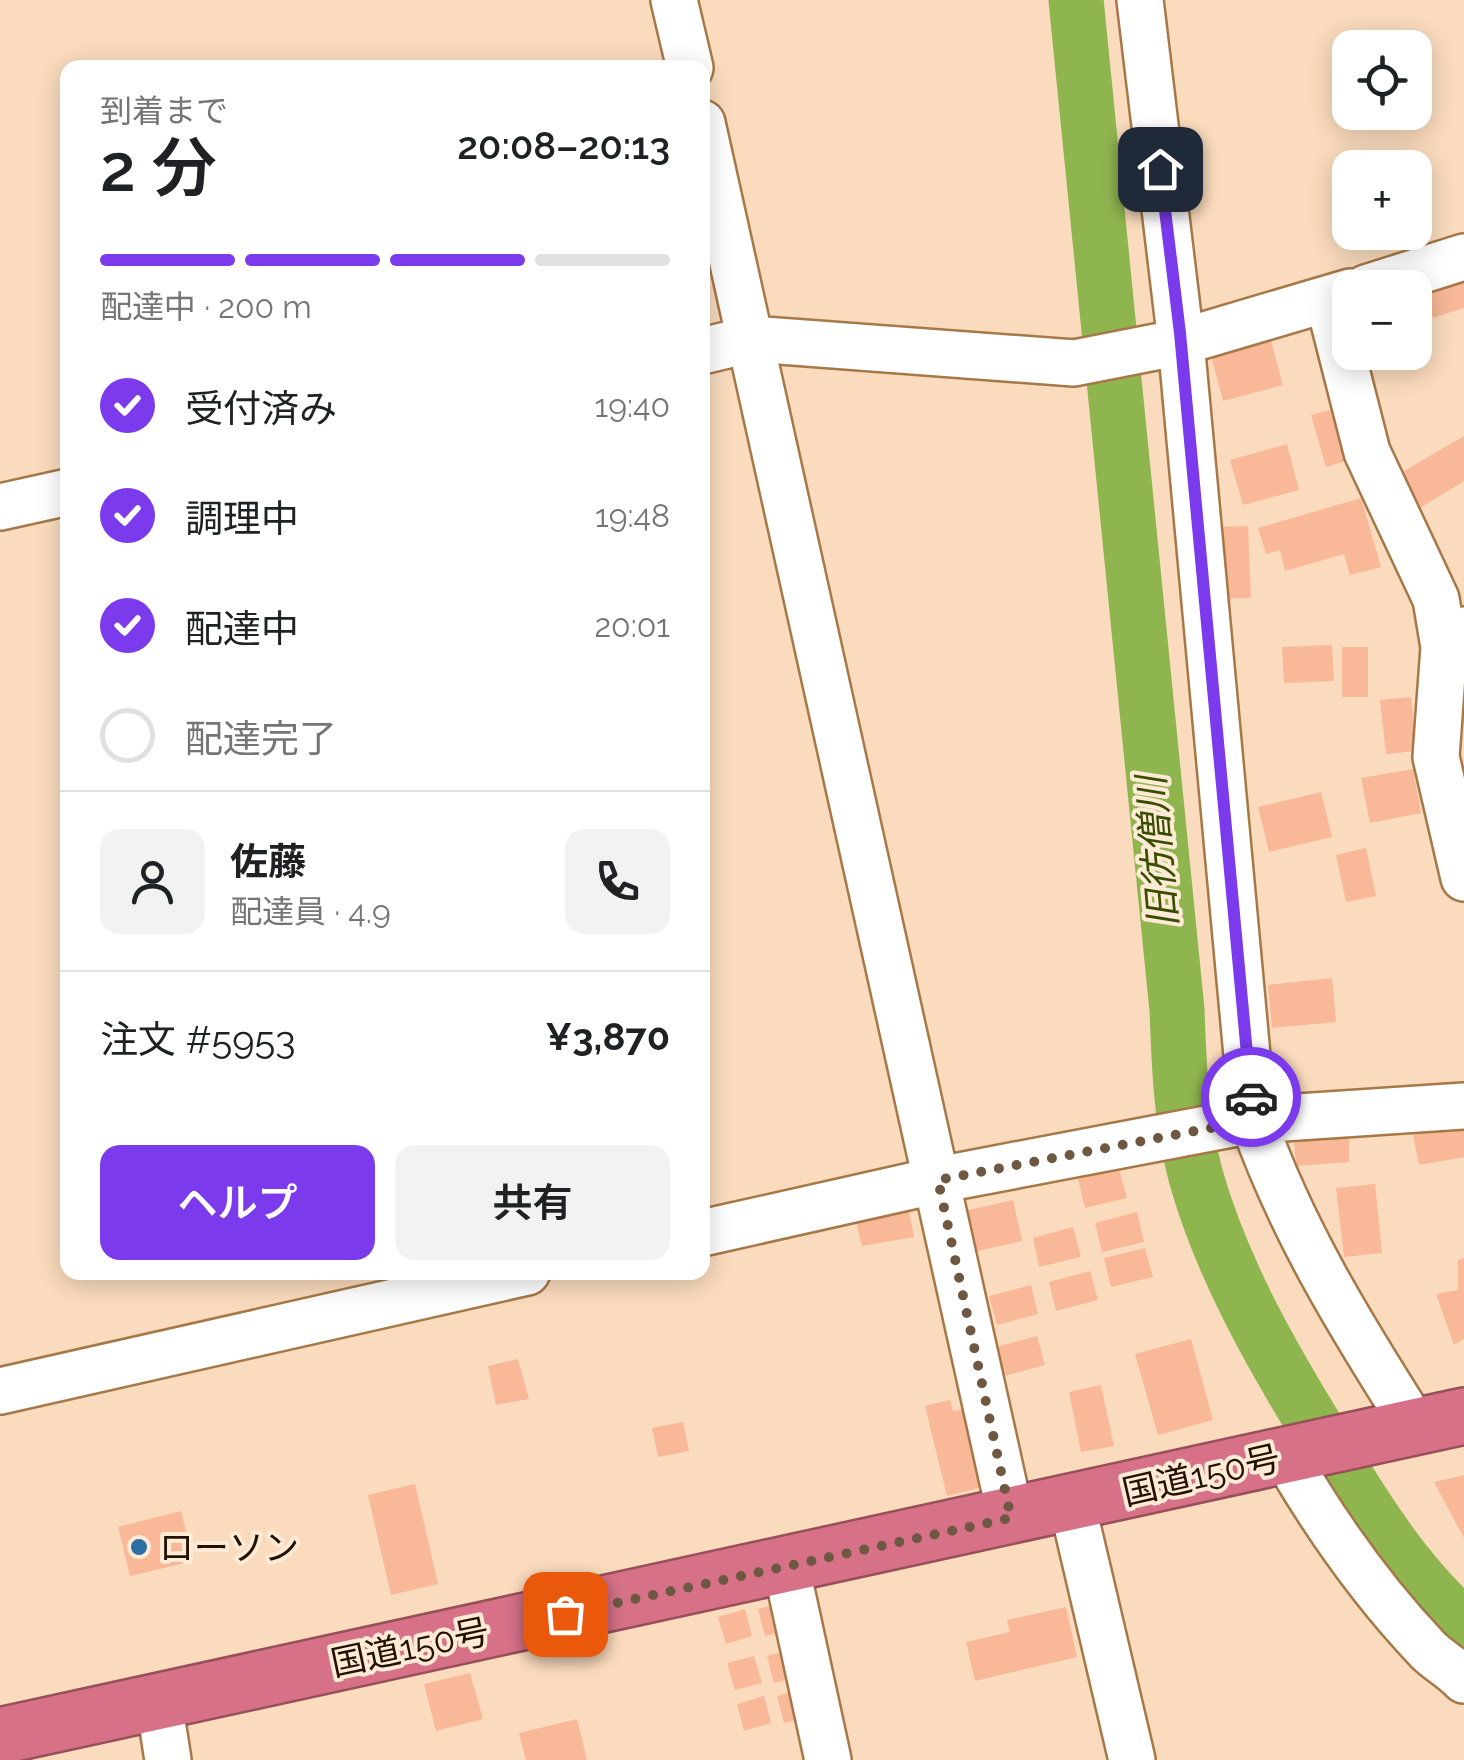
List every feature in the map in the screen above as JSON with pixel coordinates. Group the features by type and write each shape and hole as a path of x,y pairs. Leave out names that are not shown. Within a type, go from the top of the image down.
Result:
{"highway":[{"name":"国道150号","path":"0,1736 1440,1422"}],"street":[{"path":"674,0 688,60"},
{"path":"1140,0 1181,342 1253,1120 1292,1220 1355,1334 1440,1422"},
{"path":"710,158 1011,1518"},
{"path":"1422,270 1464,257"},
{"path":"710,348 752,340 1074,363 1181,342 1332,298"},
{"path":"1357,370 1366,452 1454,638 1436,757 1464,878"},
{"path":"0,506 60,494"},
{"path":"710,1231 938,1180 1253,1120 1464,1106"},
{"path":"0,1392 492,1280"},
{"path":"1285,1455 1331,1533 1381,1598 1432,1655 1464,1680"},
{"path":"1072,1504 1132,1760"},
{"path":"786,1566 828,1760"},
{"path":"159,1702 168,1760"}],"building":[{"path":"1464,271 1464,308 1433,318 1432,281"},
{"path":"1271,341 1283,385 1223,401 1211,356"},
{"path":"1340,407 1355,458 1326,467 1311,415"},
{"path":"1464,436 1464,481 1420,508 1399,474"},
{"path":"1287,444 1299,490 1243,505 1230,460"},
{"path":"1361,498 1381,567 1350,575 1344,554 1285,571 1280,550 1266,554 1258,528"},
{"path":"1248,526 1251,598 1218,599 1215,527"},
{"path":"1332,645 1334,681 1284,683 1282,647"},
{"path":"1342,647 1368,647 1368,697 1342,697"},
{"path":"1411,697 1417,751 1386,754 1380,700"},
{"path":"1413,769 1421,813 1370,823 1361,778"},
{"path":"1321,792 1332,837 1269,852 1258,807"},
{"path":"1366,848 1376,896 1346,902 1336,855"},
{"path":"1332,978 1336,1022 1272,1028 1268,985"},
{"path":"1464,1121 1464,1157 1419,1165 1412,1130"},
{"path":"1349,1124 1349,1162 1296,1166 1293,1128"},
{"path":"1119,1169 1127,1198 1085,1208 1078,1179"},
{"path":"1375,1184 1382,1253 1344,1257 1336,1188"},
{"path":"1013,1200 1022,1241 973,1252 964,1211"},
{"path":"908,1206 914,1237 862,1246 855,1217"},
{"path":"1137,1212 1144,1242 1102,1252 1095,1223"},
{"path":"1073,1227 1081,1257 1039,1267 1033,1238"},
{"path":"1145,1248 1153,1277 1111,1287 1104,1258"},
{"path":"1464,1258 1464,1339 1454,1345 1436,1294 1458,1290 1458,1260"},
{"path":"1090,1271 1098,1300 1056,1311 1049,1282"},
{"path":"1031,1285 1038,1314 997,1325 989,1296"},
{"path":"1037,1336 1045,1365 1004,1376 996,1347"},
{"path":"1191,1339 1213,1420 1158,1435 1135,1354"},
{"path":"518,1359 529,1399 496,1405 488,1366"},
{"path":"1101,1385 1114,1446 1081,1452 1069,1392"},
{"path":"950,1400 953,1411 964,1409 983,1487 947,1496 925,1406"},
{"path":"683,1422 689,1451 658,1457 652,1428"},
{"path":"1464,1475 1464,1538 1434,1482"},
{"path":"415,1484 438,1584 391,1595 368,1495"},
{"path":"181,1511 193,1561 130,1576 118,1527"},
{"path":"784,1602 792,1630 765,1636 758,1609"},
{"path":"1066,1607 1077,1657 975,1681 966,1642 1010,1632 1007,1620"},
{"path":"745,1609 752,1636 726,1644 718,1617"},
{"path":"794,1649 801,1676 774,1683 767,1656"},
{"path":"754,1656 762,1683 735,1690 727,1663"},
{"path":"470,1673 483,1719 436,1731 424,1684"},
{"path":"803,1689 810,1717 784,1723 777,1696"},
{"path":"764,1696 771,1723 744,1731 737,1704"},
{"path":"577,1719 587,1760 526,1760 519,1733"}],"waterway":[{"name":"旧彷僧川","path":"1076,0 1177,1010 1182,1094 1196,1177 1235,1281 1288,1380 1388,1540 1464,1626"}],"way so far":[{"path":"565,1614 1011,1518 938,1180 1253,1120 1251,1097"}],"place":[{"name":"ローソン","path":"139,1547"}],"route":[{"path":"1160,169 1180,333 1251,1097"}]}
